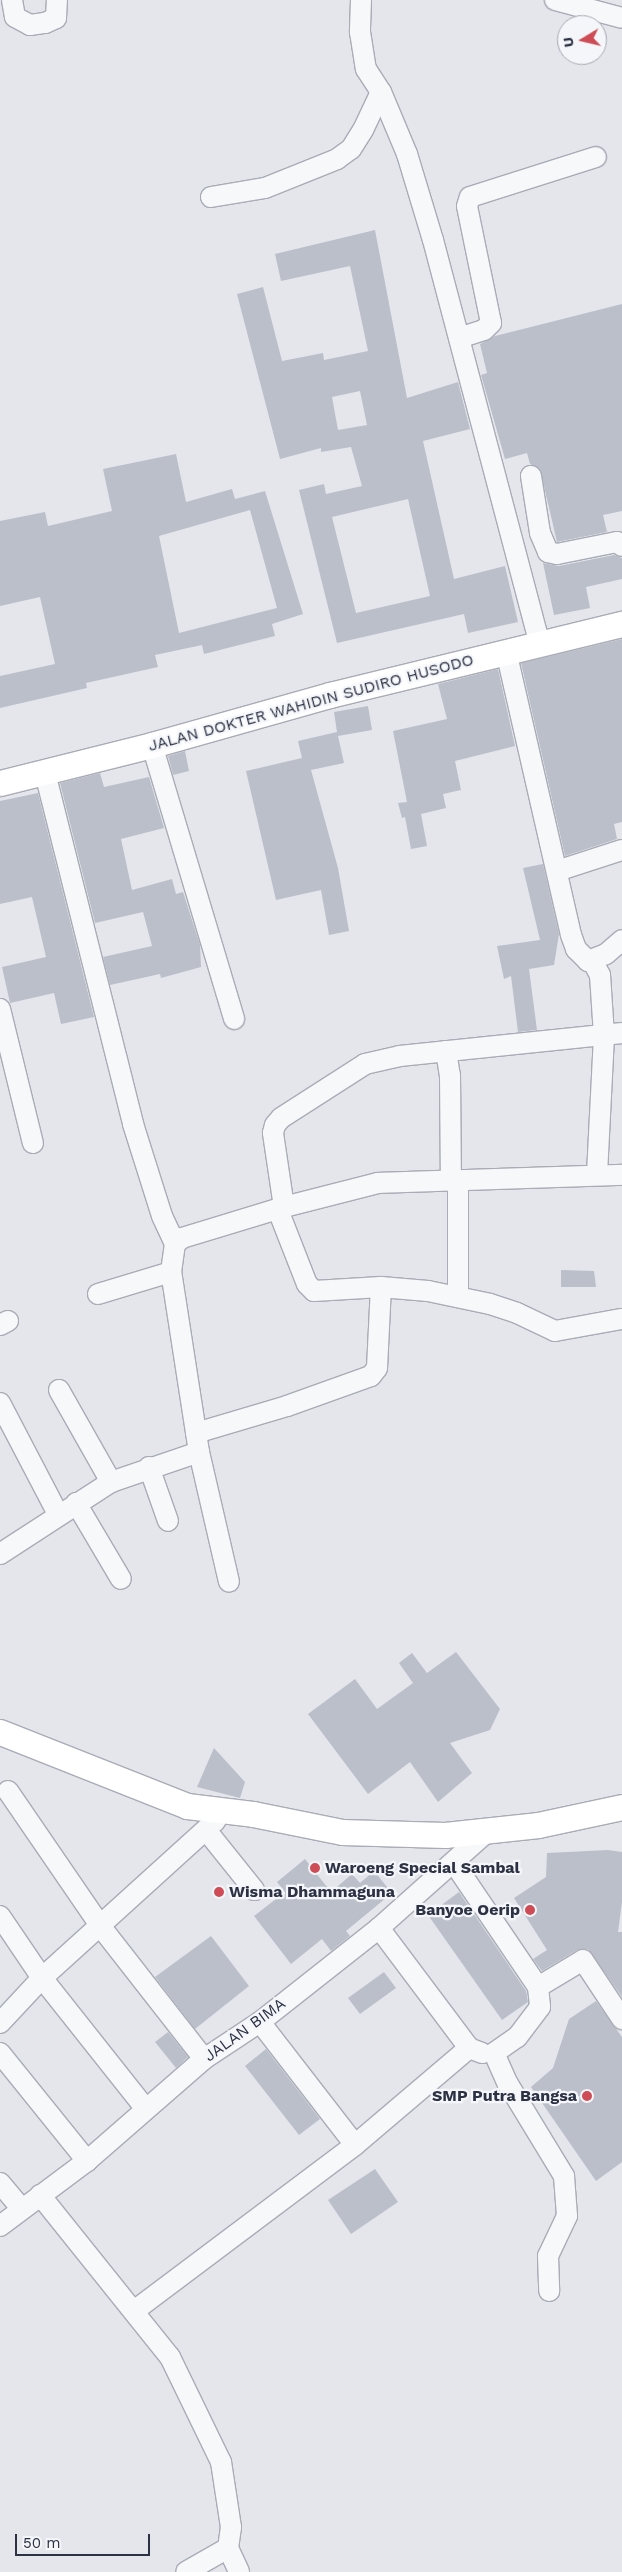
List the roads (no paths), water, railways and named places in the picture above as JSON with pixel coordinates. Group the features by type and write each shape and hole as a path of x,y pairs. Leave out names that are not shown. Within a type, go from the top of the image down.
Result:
{"main road":[{"name":"JALAN DOKTER WAHIDIN SUDIRO HUSODO","path":"0,783 152,745 330,695 539,642 622,624"},
{"path":"0,1732 154,1795 187,1806 370,1835 445,1836 547,1823 622,1808"}],"street":[{"path":"12,0 15,17 30,25 56,18 57,0"},
{"path":"361,0 360,32 366,69 381,92 407,154 459,338 539,642"},
{"path":"555,0 622,18"},
{"path":"211,198 265,188 337,159 351,149 359,137 381,92"},
{"path":"459,338 484,330 491,323 467,206 470,197 596,157"},
{"path":"531,476 542,543 552,554 617,542 622,546"},
{"path":"516,551 542,543"},
{"path":"506,651 576,949 588,962 593,962 600,976 613,1034 597,1175"},
{"path":"152,745 234,1019"},
{"path":"45,773 133,1124 162,1216 175,1244 170,1272 198,1443 229,1582"},
{"path":"557,871 622,850"},
{"path":"588,962 606,954 622,940"},
{"path":"0,1010 33,1143"},
{"path":"613,1034 375,1060 281,1118 273,1133 281,1208 307,1284 314,1291 381,1287 458,1296 518,1313 554,1331 622,1319"},
{"path":"446,1051 450,1076 458,1296"},
{"path":"175,1244 182,1238 281,1208 378,1183 622,1175"},
{"path":"98,1294 170,1272"},
{"path":"0,1554 58,1514 111,1482 287,1406 372,1376 377,1368 381,1287"},
{"path":"59,1390 111,1482"},
{"path":"0,1403 58,1514"},
{"path":"149,1467 168,1521"},
{"path":"76,1503 120,1579"},
{"path":"8,1791 101,1927 204,2059"},
{"path":"0,2023 42,1978 101,1927 216,1821 221,1810"},
{"path":"206,1830 254,1890"},
{"name":"JALAN BIMA","path":"0,2226 21,2208 87,2161 204,2059 260,2022 378,1928 454,1863 488,1831"},
{"path":"378,1928 469,2048 494,2053 517,2037 540,2007 538,1987 454,1863"},
{"path":"0,1916 42,1978 146,2109"},
{"path":"538,1987 583,1960 622,2019"},
{"path":"260,2022 355,2145"},
{"path":"134,2311 355,2145 469,2048"},
{"path":"0,2053 87,2161"},
{"path":"494,2053 508,2084 564,2176 567,2216 548,2256 549,2291"},
{"path":"0,2183 21,2208"},
{"path":"40,2195 170,2357 199,2413 221,2462 231,2527 228,2548 240,2572"},
{"path":"186,2572 228,2548"}],"place":[{"name":"Waroeng Special Sambal","path":"315,1868"},
{"name":"Wisma Dhammaguna","path":"219,1892"},
{"name":"Banyoe Oerip","path":"530,1910"},
{"name":"SMP Putra Bangsa","path":"587,2096"}]}
